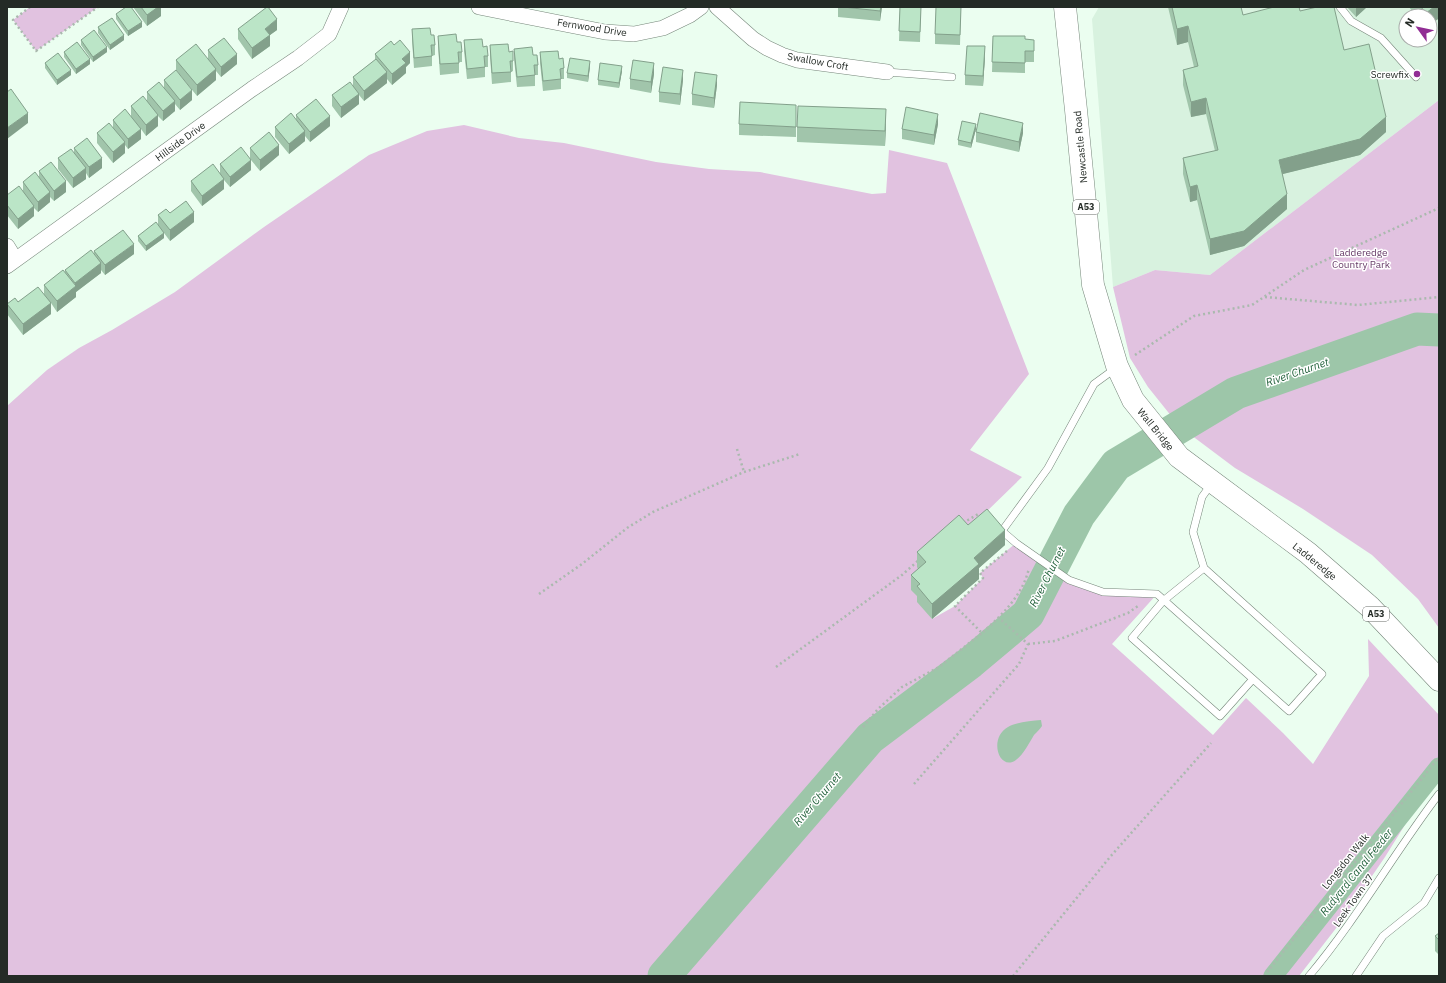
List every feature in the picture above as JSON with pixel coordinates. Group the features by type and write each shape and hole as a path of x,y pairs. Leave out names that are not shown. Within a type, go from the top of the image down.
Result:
{"highway":[{"name":"Newcastle Road","path":"1065,7 1093,285 1117,366 1133,400"},
{"name":"Wall Bridge","path":"1133,400 1179,457"},
{"name":"Ladderedge","path":"1179,457 1308,553 1370,607 1439,680"}],"street":[{"name":"Hillside Drive","path":"11,262 252,89 298,58 329,34 341,7"},
{"name":"Fernwood Drive","path":"479,7 605,32 634,34 663,28 690,15 700,7"},
{"name":"Swallow Croft","path":"717,7 758,42 782,55 797,60 887,72"},
{"path":"7,246 11,262"}],"lane":[{"path":"1340,7 1352,21 1381,38 1416,77"},
{"path":"887,72 952,77"},
{"path":"1117,366 1094,384 1048,468 1002,531 1014,545 1045,562 1069,580 1103,592 1157,594 1289,711 1322,674 1204,568 1193,532 1202,497 1213,483"},
{"path":"1204,568 1163,600 1132,638 1220,716 1253,680"},
{"name":"Leek Town 37","path":"1309,976 1366,900 1414,827 1439,794"},
{"path":"1356,976 1383,936 1424,903 1439,878"}],"path":[{"path":"30,7 12,20 36,52 98,7"},
{"path":"1117,366 1194,316 1252,306 1304,270 1439,208"},
{"path":"1264,297 1358,306 1439,297"},
{"path":"737,449 744,472"},
{"path":"539,594 582,564 614,537 640,519 744,472 800,454"},
{"path":"962,524 980,513"},
{"path":"863,727 878,709 902,687 939,667 982,633 998,618 1018,595 1026,580 1030,568 1014,545 980,573 983,578 955,606 982,633"},
{"path":"776,667 902,575 926,554"},
{"path":"998,618 1028,644 1055,641 1128,613 1138,606"},
{"path":"914,784 1019,664 1028,644"},
{"path":"1013,976 1110,857 1211,743"},
{"name":"Longsdon Walk","path":"1264,976 1439,757"}],"shaded area":[{"path":"1099,7 1439,7 1439,100 1210,275 1155,270 1113,287 1092,19"},
{"path":"1041,720 1042,726 1034,735 1019,758 1010,762 1001,758 997,745 998,738 1002,732 1008,727 1016,724"}],"green space":[{"path":"30,7 98,7 36,51 13,20"},
{"name":"Ladderedge Country Park","path":"1439,100 1439,628 1418,599 1372,555 1303,509 1235,468 1191,435 1172,417 1148,387 1130,358 1113,287 1155,270 1210,275"},
{"path":"464,125 519,138 564,143 656,162 709,169 760,172 872,194 886,193 889,150 947,163 1029,374 970,450 1022,477 981,517 959,530 926,577 920,599 932,619 955,606 983,578 980,573 1016,543 1069,580 1103,592 1157,594 1112,644 1213,735 1246,698 1313,764 1369,676 1368,639 1439,715 1439,776 1421,799 1385,857 1337,927 1299,976 7,976 7,406 47,370 79,348 175,292 264,227 369,155 427,131"}],"building":[{"path":"126,7 131,7 142,22 128,31 116,14"},
{"path":"141,7 158,7 147,15"},
{"path":"267,7 277,19 265,29 270,35 252,48 238,29"},
{"path":"843,7 881,7 880,11"},
{"path":"900,7 921,7 920,32 899,31"},
{"path":"936,7 961,7 960,35 935,34"},
{"path":"1172,7 1241,7 1243,15 1274,7 1299,7 1300,11 1317,7 1334,7 1344,50 1369,44 1386,117 1360,139 1279,160 1287,194 1244,231 1210,239 1197,185 1190,187 1183,158 1218,150 1206,98 1191,102 1183,70 1198,66 1188,26 1177,29"},
{"path":"1421,7 1434,7 1433,8"},
{"path":"112,18 124,35 110,45 98,27"},
{"path":"430,28 431,35 434,35 435,45 431,45 432,56 414,58 412,29"},
{"path":"94,30 107,47 93,57 81,40"},
{"path":"456,34 457,42 461,42 462,52 458,52 459,63 440,64 438,36"},
{"path":"993,36 1025,36 1025,39 1034,40 1034,51 1025,51 1025,63 992,62"},
{"path":"224,38 237,54 221,67 208,50"},
{"path":"482,39 483,47 487,46 488,56 484,56 485,67 467,69 464,40"},
{"path":"400,40 410,52 402,59 406,63 392,74 375,54 391,41 394,45"},
{"path":"77,42 90,59 76,69 64,52"},
{"path":"196,44 216,69 197,85 176,60"},
{"path":"508,44 509,52 513,51 513,61 510,61 511,72 492,73 490,45"},
{"path":"967,46 985,46 983,76 965,75"},
{"path":"532,47 533,55 537,55 538,65 534,65 535,75 517,77 514,49"},
{"path":"558,51 559,59 563,58 564,68 560,69 561,79 543,81 540,52"},
{"path":"58,53 71,70 57,80 45,63"},
{"path":"570,58 590,61 588,76 567,73"},
{"path":"376,59 387,72 364,91 353,77"},
{"path":"633,60 654,63 651,82 630,79"},
{"path":"600,63 622,66 619,83 598,80"},
{"path":"663,67 683,70 680,94 659,92"},
{"path":"176,70 192,90 180,100 164,80"},
{"path":"695,72 717,75 714,98 692,94"},
{"path":"159,82 175,101 163,111 147,92"},
{"path":"350,82 359,94 341,107 332,95"},
{"path":"11,89 28,113 7,128 7,92"},
{"path":"143,96 158,115 146,125 131,106"},
{"path":"316,99 330,116 310,132 296,115"},
{"path":"740,102 796,105 796,127 739,124"},
{"path":"798,106 886,109 885,131 797,127"},
{"path":"906,107 938,114 934,135 902,129"},
{"path":"125,109 141,129 128,139 113,120"},
{"path":"291,113 305,131 289,144 275,127"},
{"path":"980,113 1023,123 1019,142 976,132"},
{"path":"962,121 976,124 971,143 958,140"},
{"path":"109,123 125,142 113,152 97,133"},
{"path":"269,132 279,145 260,160 250,148"},
{"path":"87,138 102,158 89,167 74,148"},
{"path":"241,147 251,160 230,177 220,164"},
{"path":"71,149 86,168 73,178 58,158"},
{"path":"51,162 66,181 54,191 39,171"},
{"path":"213,164 224,179 202,196 191,181"},
{"path":"35,172 50,192 38,202 23,182"},
{"path":"19,186 34,206 18,219 7,205 7,195"},
{"path":"186,201 194,212 170,230 158,215 166,209 170,213"},
{"path":"156,222 164,233 146,246 138,236"},
{"path":"123,230 134,244 105,265 94,251"},
{"path":"91,250 101,263 75,283 65,270"},
{"path":"63,270 76,286 57,301 44,285"},
{"path":"38,287 51,303 23,324 7,304 15,298 18,302"},
{"path":"987,509 1005,530 974,558 979,564 932,604 917,586 920,584 911,575 926,562 917,552 959,515 968,525"},
{"path":"1439,933 1439,940 1435,936"}],"waterway":[{"name":"River Churnet","path":"664,976 870,738 971,662 1028,614 1079,515 1116,465 1236,393 1417,329 1439,330"},
{"name":"Rudyard Canal Feeder","path":"1273,976 1439,767"}],"place":[{"name":"Screwfix","path":"1417,74"}]}
